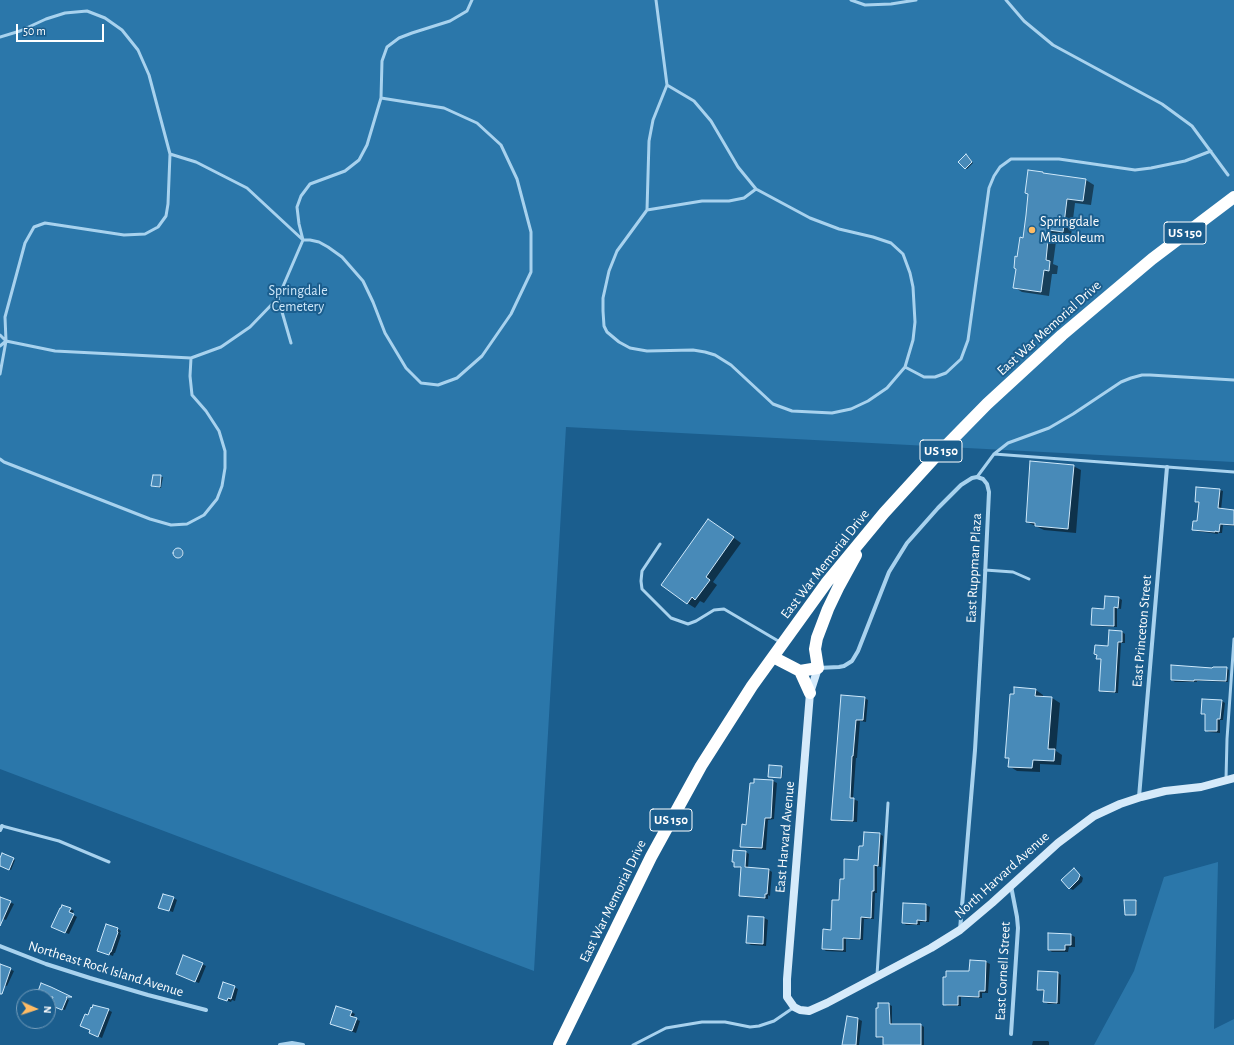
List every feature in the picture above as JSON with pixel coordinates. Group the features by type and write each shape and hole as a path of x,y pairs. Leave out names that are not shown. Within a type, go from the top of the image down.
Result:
{"highway":[{"name":"East War Memorial Drive","path":"559,1045 661,838 719,738 782,643 827,582 889,507 987,404 1062,335 1152,259 1234,197"},
{"path":"773,657 800,671 818,668 815,649 817,638 828,609 854,558 889,507"},
{"path":"800,671 810,693"}],"street":[{"name":"East Princeton Street","path":"1139,797 1167,467"},
{"name":"East Ruppman Plaza","path":"960,930 975,750 989,492 985,482 977,477"},
{"path":"818,668 844,666 852,661 858,652 889,572 907,543 954,490 969,479 977,477"},
{"name":"East Harvard Avenue","path":"794,1007 787,997 786,979 810,693 818,668"},
{"name":"North Harvard Avenue","path":"794,1007 803,1011 813,1010 960,930 1058,843 1089,819 1120,804 1139,797 1165,791 1201,787 1234,778"},
{"name":"East Cornell Street","path":"1011,886 1018,928 1011,1034"},
{"name":"Northeast Rock Island Avenue","path":"0,946 46,964 90,978 206,1010"},
{"path":"283,1044 292,1043 303,1045"}],"lane":[{"path":"0,335 6,341 55,351 191,358 221,347 250,327 278,298 303,240 297,207 301,196 310,184 345,171 359,160 367,145 380,98 382,61 387,47 399,38 412,32 450,21 467,11 472,0"},
{"path":"656,0 667,85 653,120 649,141 647,210 617,251 609,270 605,288 603,312 604,326 607,332 619,342 630,348 647,351 694,350 715,355 731,365 773,404 792,411 832,413 851,409 868,401 887,388 904,367 913,340 915,322 913,287 903,254 891,243 839,229 810,218 756,190 738,167 711,121 694,101 667,85"},
{"path":"851,0 865,5 891,4 916,0"},
{"path":"1006,0 1024,21 1053,45 1162,104 1192,126 1228,175"},
{"path":"0,37 20,31 65,12 87,11 105,18 122,30 138,50 149,75 170,154 168,204 166,216 158,227 145,234 124,235 45,223 34,227 25,243 5,317 6,341 0,374"},
{"path":"170,154 196,162 248,188 303,240 314,241 328,246 342,257 363,281 385,333 406,368 421,383 438,385 457,378 482,356 511,314 531,272 531,232 517,179 501,145 477,123 444,108 380,98"},
{"path":"904,367 924,377 935,377 946,373 961,359 968,340 989,188 1000,166 1011,159 1044,158 1135,170 1185,161 1212,152"},
{"path":"647,210 702,201 729,201 744,198 756,190"},
{"path":"278,298 291,343"},
{"path":"0,346 6,341"},
{"path":"0,460 171,526 187,524 204,515 217,498 222,486 225,468 225,451 219,431 206,411 192,395 190,376 191,358"},
{"path":"977,477 994,454 1008,443 1049,428 1121,382 1131,378 1142,375 1150,375 1234,380"},
{"path":"994,454 1234,472"},
{"path":"660,544 642,571 642,589 671,618 688,624 696,622 714,610 724,610 782,643"},
{"path":"985,570 1013,572 1029,579"},
{"path":"1226,781 1227,739 1234,639"},
{"path":"876,977 888,803"},
{"path":"1,828 59,841 109,862"},
{"path":"633,1045 666,1028 702,1022 725,1022 750,1027 759,1026 774,1021 794,1007"}],"green space":[{"name":"Springdale Cemetery","path":"0,0 1234,0 1234,462 566,427 534,971 0,769"},
{"path":"1218,862 1214,1029 1234,1019 1234,1045 1094,1045 1134,971 1164,877"}],"building":[{"path":"966,154 972,162 965,169 958,162"},
{"name":"Springdale Mausoleum","path":"1028,170 1086,179 1083,201 1067,199 1063,232 1049,230 1046,260 1050,261 1049,271 1044,270 1041,292 1013,288 1016,269 1014,268 1015,256 1017,257 1020,237 1023,238 1026,215 1028,194 1025,193"},
{"path":"1030,461 1074,465 1068,529 1035,526 1035,523 1026,522"},
{"path":"153,475 161,475 160,487 151,486"},
{"path":"1196,487 1220,489 1218,508 1234,510 1234,525 1220,524 1219,532 1192,530 1193,521 1197,521 1199,502 1195,502"},
{"path":"708,519 734,537 706,577 710,580 695,600 692,597 687,604 661,585"},
{"path":"176,548 180,548 182,549 182,557 176,558 173,555 173,551"},
{"path":"1105,596 1119,597 1118,608 1114,607 1114,626 1091,625 1092,608 1104,609"},
{"path":"1109,630 1122,631 1122,642 1118,642 1115,692 1099,691 1101,659 1096,659 1097,655 1094,654 1095,645 1108,646"},
{"path":"1171,665 1212,668 1227,667 1226,681 1171,680"},
{"path":"1014,687 1036,689 1035,696 1052,697 1048,749 1055,749 1054,761 1033,760 1032,768 1008,767 1009,758 1005,758 1010,694 1014,694"},
{"path":"841,695 865,697 863,720 856,720 852,756 850,798 854,798 853,821 831,820"},
{"path":"1202,699 1222,700 1220,719 1217,719 1217,731 1205,731 1205,714 1201,714"},
{"path":"769,765 782,766 781,778 768,777"},
{"path":"754,779 773,780 771,818 765,818 762,848 740,847 742,824 746,825 750,783 754,783"},
{"path":"864,832 880,833 878,866 874,865 874,891 872,891 871,918 861,917 860,939 843,938 843,950 822,949 823,929 831,930 832,900 839,900 840,879 844,879 844,859 858,860 859,846 863,846"},
{"path":"733,850 746,851 745,867 769,869 767,894 765,894 765,898 739,896 741,867 734,867 734,862 732,862"},
{"path":"2,853 14,858 9,870 0,866 0,858"},
{"path":"1074,868 1080,875 1078,880 1069,889 1061,880"},
{"path":"163,894 174,897 169,911 158,908"},
{"path":"0,897 11,901 0,926"},
{"path":"1124,900 1136,900 1136,915 1125,915"},
{"path":"903,903 926,904 926,921 917,920 917,924 902,923"},
{"path":"62,905 71,908 69,912 74,914 65,933 51,927"},
{"path":"748,916 764,917 763,944 746,943"},
{"path":"106,924 118,928 118,932 109,955 97,951"},
{"path":"1048,933 1071,934 1071,945 1065,945 1065,950 1048,950"},
{"path":"183,955 203,963 195,982 176,974"},
{"path":"970,960 986,961 985,991 979,991 979,997 958,996 958,1005 943,1005 943,977 946,977 946,971 969,971"},
{"path":"0,964 11,968 2,994 0,994"},
{"path":"1038,971 1058,972 1057,1003 1043,1002 1044,990 1037,990"},
{"path":"223,982 235,986 231,999 228,998 227,1001 218,998"},
{"path":"41,983 55,989 39,989"},
{"path":"56,989 72,997 66,997 67,998 62,1010 56,1008"},
{"path":"878,1003 889,1003 890,1024 921,1024 921,1045 883,1045 883,1037 876,1037 876,1008 878,1008"},
{"path":"93,1005 109,1009 98,1037 89,1033 90,1030 80,1026 85,1014 88,1015"},
{"path":"336,1006 352,1011 350,1016 357,1018 352,1031 330,1024"},
{"path":"847,1016 858,1018 856,1045 842,1045"}],"place":[{"name":"Springdale Mausoleum","path":"1032,230"}]}
